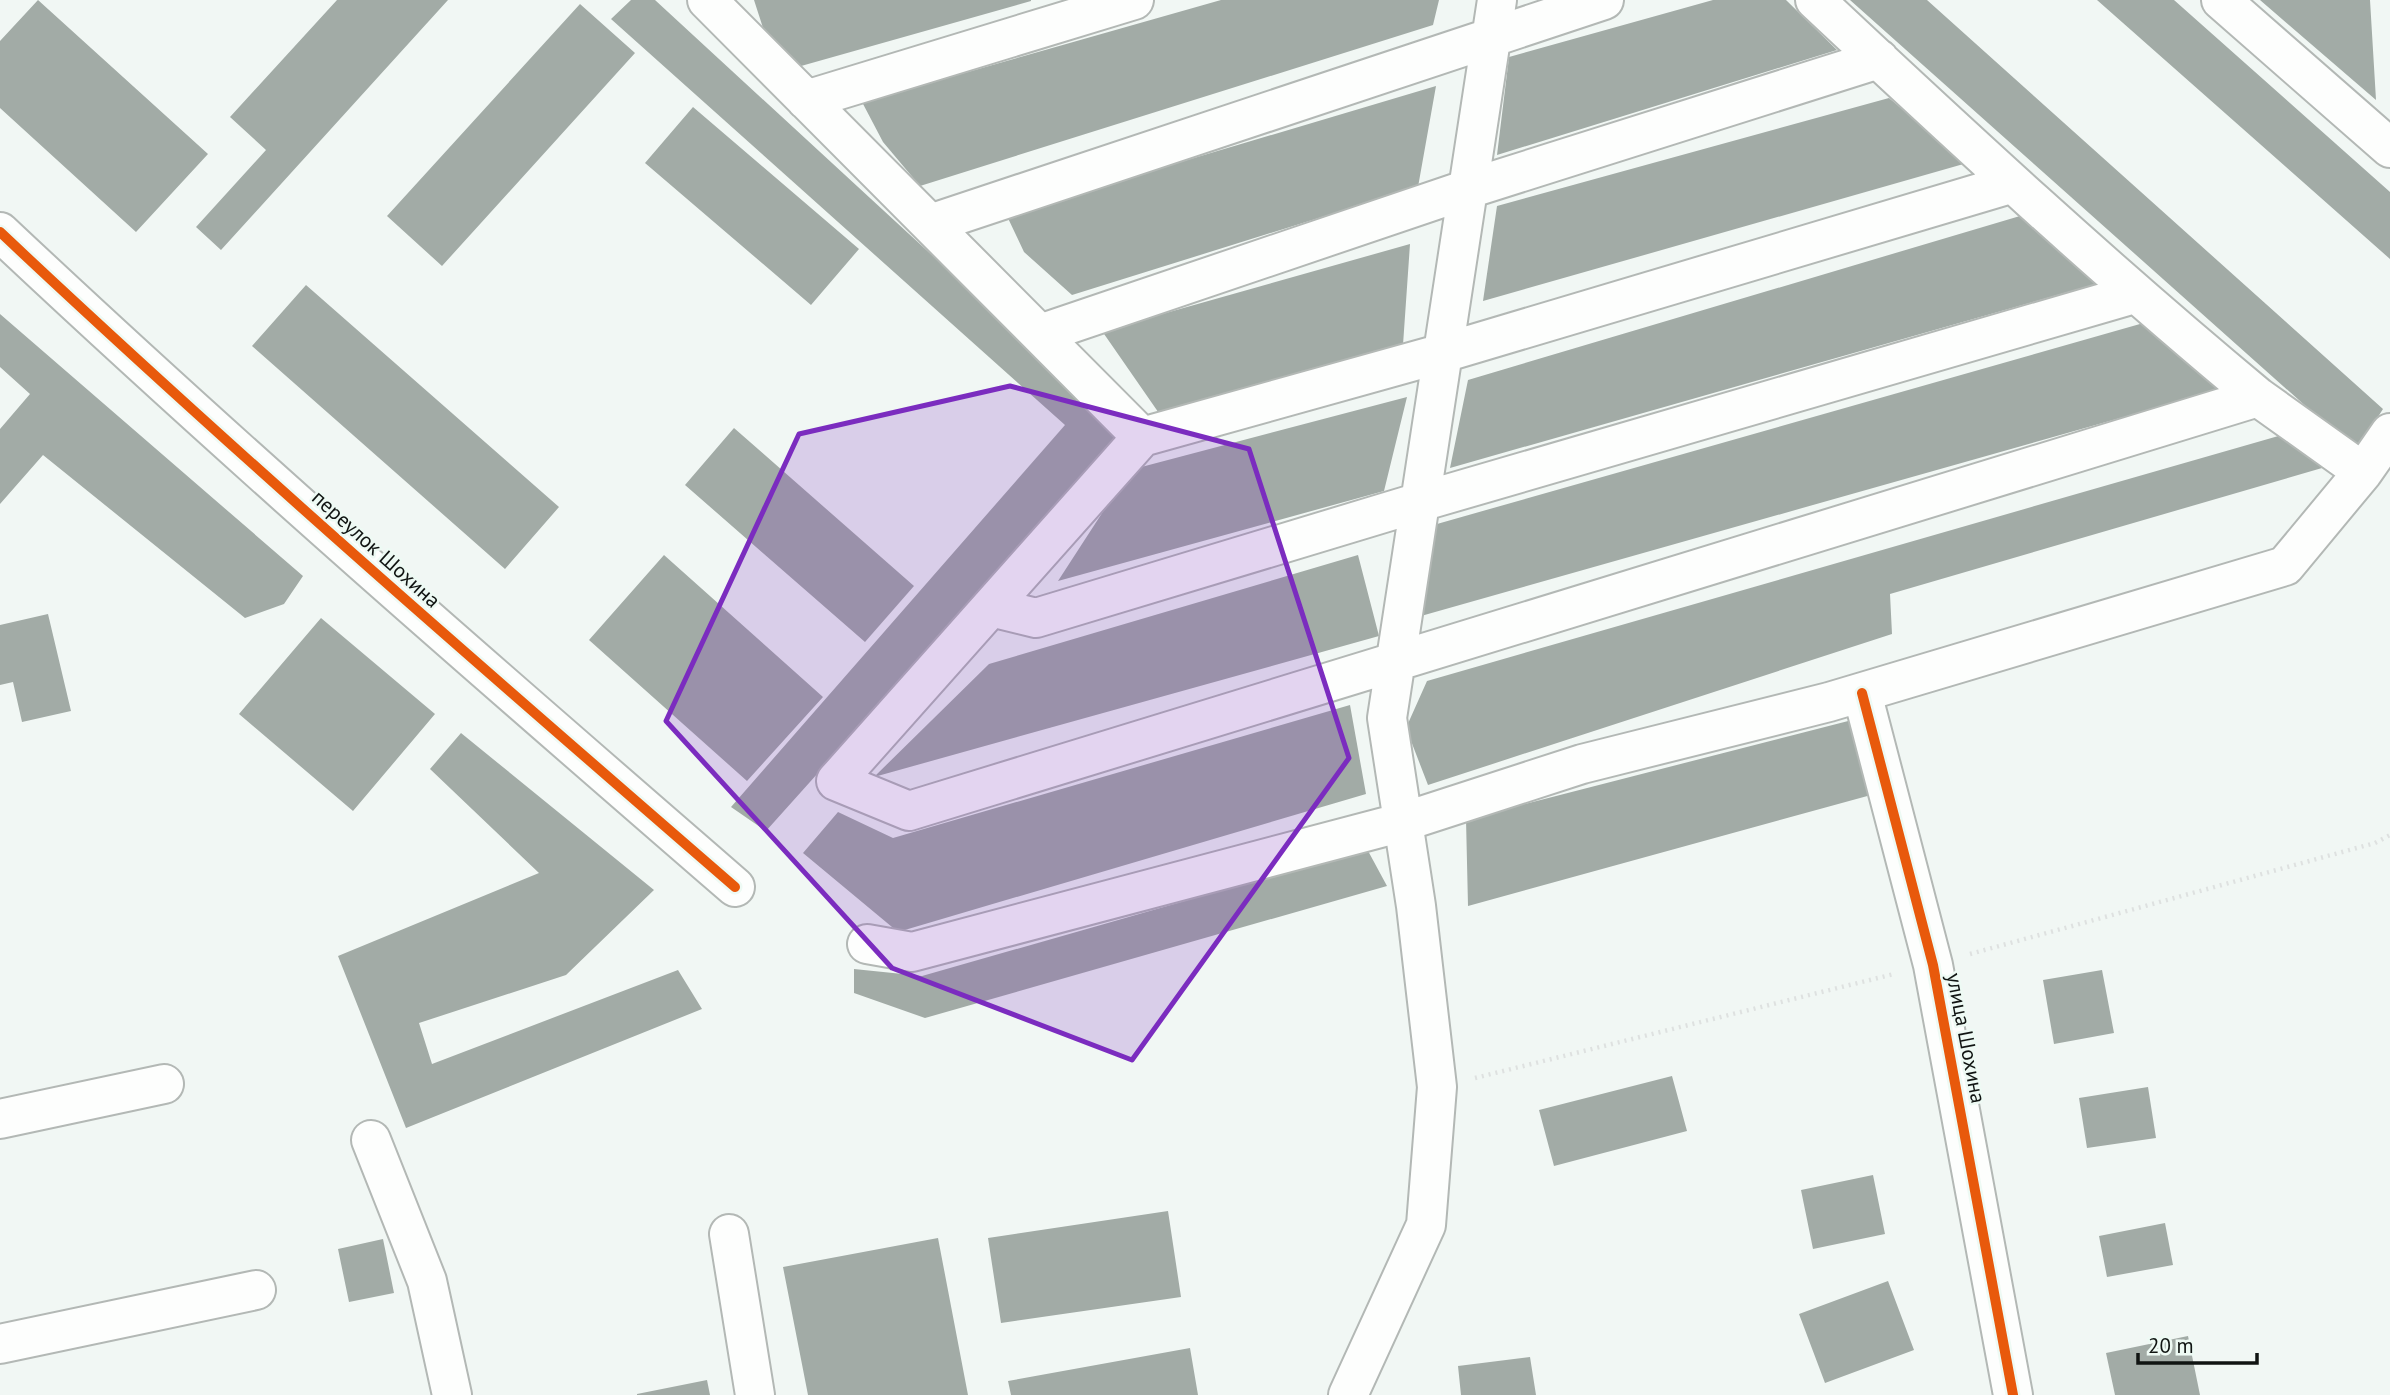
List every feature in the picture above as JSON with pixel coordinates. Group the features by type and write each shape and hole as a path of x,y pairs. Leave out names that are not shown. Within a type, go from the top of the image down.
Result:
{"street":[{"path":"707,0 1142,437"},
{"path":"806,100 1134,0"},
{"path":"1348,1395 1426,1225 1437,1087 1387,718 1497,0"},
{"path":"930,224 1491,40 1604,0"},
{"path":"1815,0 2010,184 2134,294 2258,397 2363,472"},
{"path":"2221,0 2390,148"},
{"path":"1040,334 1468,189 1879,60"},
{"path":"2010,184 1443,353 1142,437 836,781 909,811 2258,397"},
{"name":"переулок Шохина","path":"0,232 148,371 431,624 735,887"},
{"path":"991,607 1036,618 1420,502 2134,294"},
{"path":"867,944 912,952 1403,822 1582,764 1862,693 2285,566 2363,472 2390,433"},
{"name":"улица Шохина","path":"1862,693 1933,965 2013,1395"},
{"path":"0,1119 164,1084"},
{"path":"371,1140 427,1280 452,1395"},
{"path":"729,1234 755,1395"},
{"path":"0,1344 256,1290"}],"highlighted area":[{"path":"1010,386 1249,449 1349,758 1132,1060 892,968 666,721 799,434"}],"building":[{"path":"38,0 208,154 136,232 0,108 0,41"},
{"path":"337,0 448,0 221,250 196,227 266,150 230,117"},
{"path":"631,0 655,0 1124,432 766,831 731,807 1065,425 611,19"},
{"path":"754,0 1031,1 794,68 764,31"},
{"path":"1221,0 1439,0 1433,25 920,186 883,142 862,102"},
{"path":"1713,0 1786,0 1837,50 1497,155 1509,57"},
{"path":"1850,0 1927,0 2383,409 2356,451"},
{"path":"2097,0 2174,0 2390,192 2390,259"},
{"path":"2260,0 2370,0 2376,100"},
{"path":"580,4 635,53 442,266 387,216"},
{"path":"1436,86 1418,187 1072,295 1024,252 1006,214"},
{"path":"1889,98 1967,163 1483,301 1497,206"},
{"path":"693,107 859,249 811,305 645,163"},
{"path":"2020,216 2096,284 1450,468 1468,380"},
{"path":"1410,244 1403,345 1163,419 1102,331"},
{"path":"306,285 559,507 505,569 252,346"},
{"path":"0,314 303,576 284,604 245,618 43,455 0,504 0,429 30,394 0,367"},
{"path":"2147,322 2219,390 1421,616 1437,524"},
{"path":"1407,397 1384,491 1058,581 1130,470"},
{"path":"734,428 914,586 865,642 685,485"},
{"path":"2299,430 2322,468 1890,594 1892,634 1428,785 1406,728 1427,681"},
{"path":"664,555 823,697 747,781 589,640"},
{"path":"1358,555 1379,636 874,777 989,664"},
{"path":"48,614 71,711 22,722 13,682 0,685 0,625"},
{"path":"321,618 435,714 353,811 239,714"},
{"path":"1350,705 1366,794 898,932 803,853 838,812 893,838"},
{"path":"1856,719 1871,795 1468,906 1466,819"},
{"path":"461,733 654,890 566,975 419,1023 432,1064 678,970 702,1009 406,1128 338,956 539,873 430,769"},
{"path":"1367,849 1387,886 925,1018 854,993 854,969 922,976"},
{"path":"2102,970 2114,1033 2054,1044 2043,980"},
{"path":"1672,1076 1687,1131 1554,1166 1539,1110"},
{"path":"2148,1087 2156,1138 2087,1148 2079,1098"},
{"path":"1873,1175 1885,1234 1813,1249 1801,1190"},
{"path":"1168,1211 1181,1297 1001,1323 988,1238"},
{"path":"2165,1223 2173,1265 2107,1277 2099,1236"},
{"path":"938,1238 968,1395 808,1395 783,1267"},
{"path":"383,1239 394,1293 349,1302 338,1249"},
{"path":"1888,1281 1914,1350 1825,1383 1799,1314"},
{"path":"2188,1336 2200,1395 2115,1395 2106,1353"},
{"path":"1190,1348 1198,1395 1011,1395 1008,1381"},
{"path":"1530,1357 1536,1395 1461,1395 1458,1366"},
{"path":"707,1380 710,1395 637,1395 637,1394"}],"cycle path":[{"path":"0,232 456,645 735,887"},
{"path":"1862,693 1933,965 2013,1395"}]}
